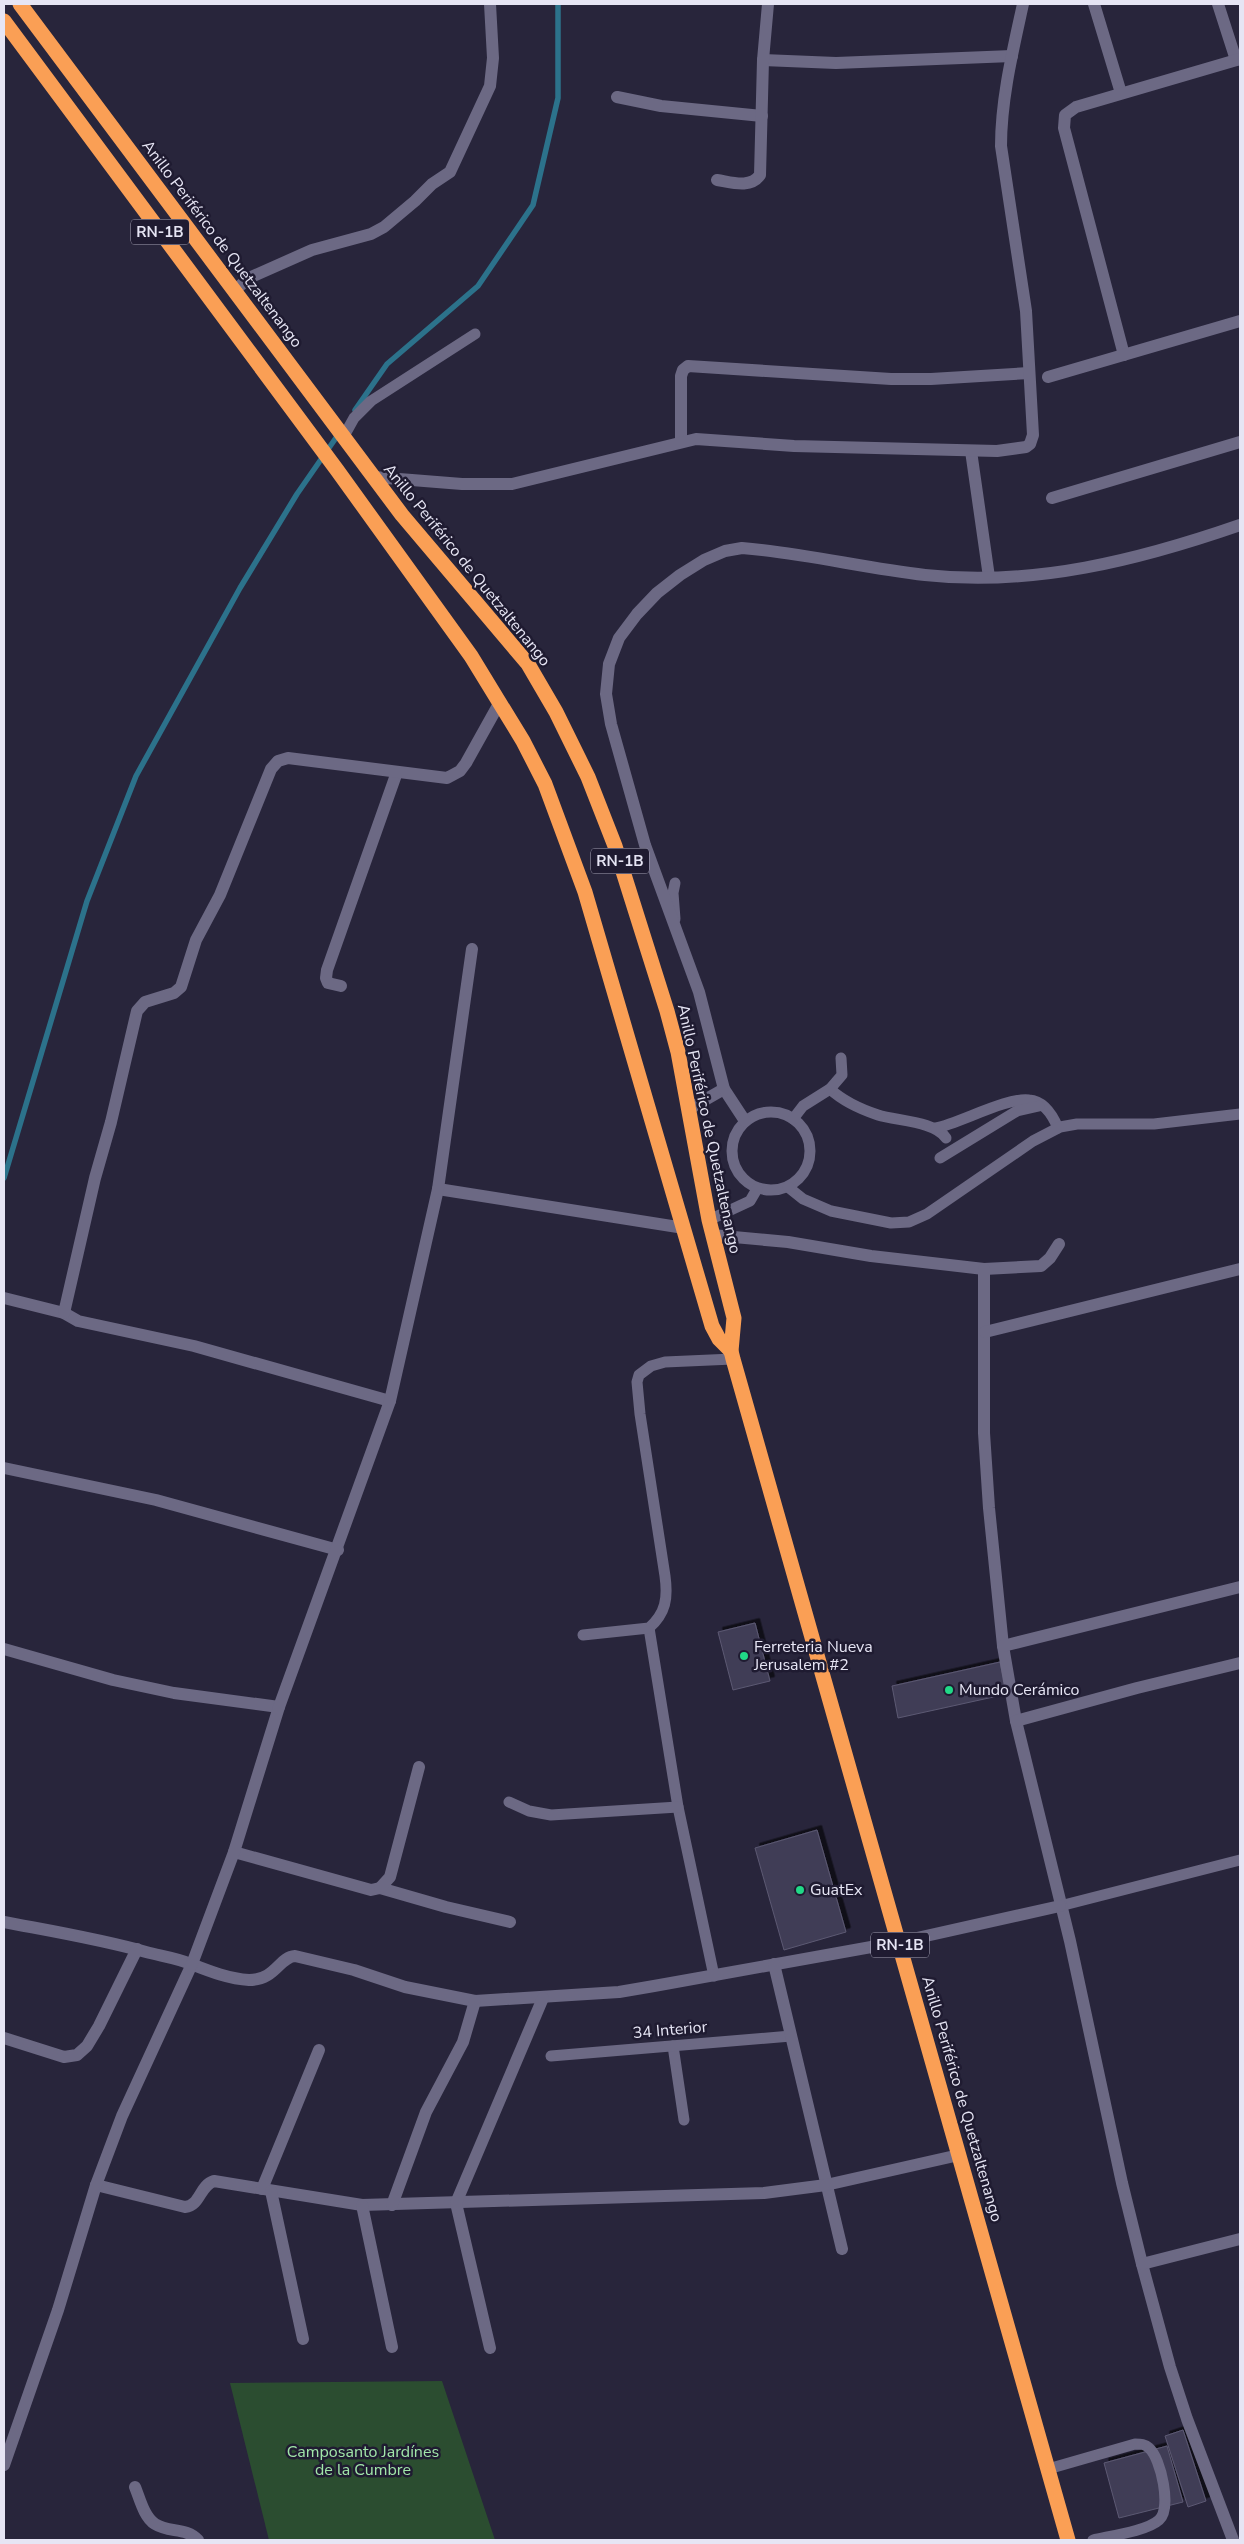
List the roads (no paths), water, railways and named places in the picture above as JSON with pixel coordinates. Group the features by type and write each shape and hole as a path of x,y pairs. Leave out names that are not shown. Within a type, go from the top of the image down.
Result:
{"highway":[{"name":"Anillo Periférico de Quetzaltenango","path":"20,4 418,535 528,664 573,744 603,814 621,864 667,1011 689,1110 710,1228 734,1318 732,1355 1068,2540"},
{"name":"Anillo Periférico de Quetzaltenango","path":"4,21 337,470 471,656 500,702 545,784 564,832 632,1048 712,1326 719,1339 732,1355"}],"street":[{"path":"235,290 249,278 312,250 364,236 384,227 432,184 450,172 490,86 494,58 490,4"},
{"path":"717,180 745,184 757,179 760,172 763,60 768,4"},
{"path":"374,477 462,484 512,484 681,441 708,438 794,446 971,452 1020,449 1030,444 1033,435 1023,293 1001,146 1001,130 1012,56 1023,4"},
{"path":"1094,4 1121,93"},
{"path":"1124,355 1064,128 1065,115 1076,107 1238,59 1218,4"},
{"path":"763,60 836,63 1012,56"},
{"path":"617,97 661,106 762,116"},
{"path":"1048,377 1240,321"},
{"path":"681,441 681,376 683,370 688,366 891,379 931,379 1030,373"},
{"path":"1052,498 1240,442"},
{"path":"971,452 989,577"},
{"path":"746,1120 724,1089 699,992 645,845 611,724 606,694 609,664 619,638 637,614 657,593 680,575 704,560 725,551 742,548 927,575 1031,576 1107,564 1162,550 1240,525"},
{"path":"64,1314 94,1178 111,1122 137,1011 145,1002 174,993 180,987 196,940 220,895 271,769 278,760 288,758 447,778 453,776 466,763 500,702"},
{"path":"341,986 328,983 326,978 327,970 397,772"},
{"path":"4,2465 58,2310 96,2185 122,2116 192,1964 234,1852 279,1707 338,1550 390,1401 438,1189 472,949"},
{"path":"689,1110 724,1089"},
{"path":"438,1189 684,1228"},
{"path":"710,1228 871,1256 984,1269 1041,1266 1050,1258 1059,1244"},
{"path":"984,1269 984,1433 1003,1646 1016,1720 1142,2264 1184,2410 1233,2540"},
{"path":"985,1332 1240,1269"},
{"path":"4,1298 64,1314 78,1321 194,1346 390,1401"},
{"path":"4,1468 156,1500 338,1550"},
{"path":"1003,1646 1240,1587"},
{"path":"4,1649 113,1680 174,1693 279,1707"},
{"path":"1016,1720 1240,1664"},
{"path":"380,1888 390,1877 419,1767"},
{"path":"234,1852 371,1890 380,1888 446,1908 510,1922"},
{"path":"4,1922 137,1949 192,1964 201,1970 250,1980 266,1977 288,1957 298,1956 354,1970 405,1987 475,2001 619,1992 899,1942 1060,1906"},
{"path":"4,2038 64,2057 77,2056 87,2046 99,2026 137,1949"},
{"path":"774,1964 842,2249"},
{"path":"490,2348 456,2203 543,1998"},
{"path":"392,2204 426,2112 464,2042 475,2001"},
{"path":"303,2339 266,2190 319,2050"},
{"path":"96,2185 185,2207 196,2202 204,2187 214,2181 362,2205 764,2193 826,2185 959,2155"},
{"path":"362,2205 392,2347"},
{"path":"1142,2264 1240,2240"},
{"path":"135,2487 144,2510 155,2525 185,2532 198,2540"}],"lane":[{"path":"346,440 354,418 371,401 475,334"},
{"path":"675,883 673,893 675,924"},
{"path":"793,1118 803,1106 830,1089 842,1075 841,1058"},
{"path":"830,1089 845,1101 879,1115 936,1128 1020,1100 1029,1100 1042,1106 1051,1114 1058,1128"},
{"path":"940,1158 1017,1111 1034,1106 1042,1106"},
{"path":"781,1113 793,1118 803,1128 810,1154 807,1168 799,1179 788,1187 777,1190 757,1189 739,1175 732,1156 732,1143 737,1131 746,1120 756,1114 781,1113"},
{"path":"788,1187 803,1199 831,1211 891,1223 909,1222 927,1214 1033,1141 1058,1128 1077,1124 1154,1124 1240,1114"},
{"path":"936,1128 946,1138"},
{"path":"710,1228 750,1201 757,1189"},
{"path":"583,1635 649,1628 662,1614 667,1591 637,1382 644,1370 665,1362 732,1355"},
{"path":"649,1628 678,1807 714,1976"},
{"path":"510,1802 529,1811 551,1815 678,1807"},
{"path":"1060,1906 1240,1860"},
{"name":"34 Interior","path":"551,2056 791,2036"},
{"path":"674,2046 684,2120"},
{"path":"1048,2469 1135,2444 1143,2444 1153,2452 1166,2495 1164,2515 1159,2521 1146,2527 1093,2540"}],"waterway":[{"path":"355,410 387,364 478,286 533,205 558,98 558,4"},
{"path":"4,1178 87,901 136,776 240,588 297,494 340,432"}],"place":[{"name":"Ferreteria Nueva Jerusalem #2","path":"744,1656"},
{"name":"Mundo Cerámico","path":"949,1690"},
{"name":"GuatEx","path":"800,1890"}],"park label":[{"name":"Camposanto Jardínes de la Cumbre","path":"363,2461"}]}
